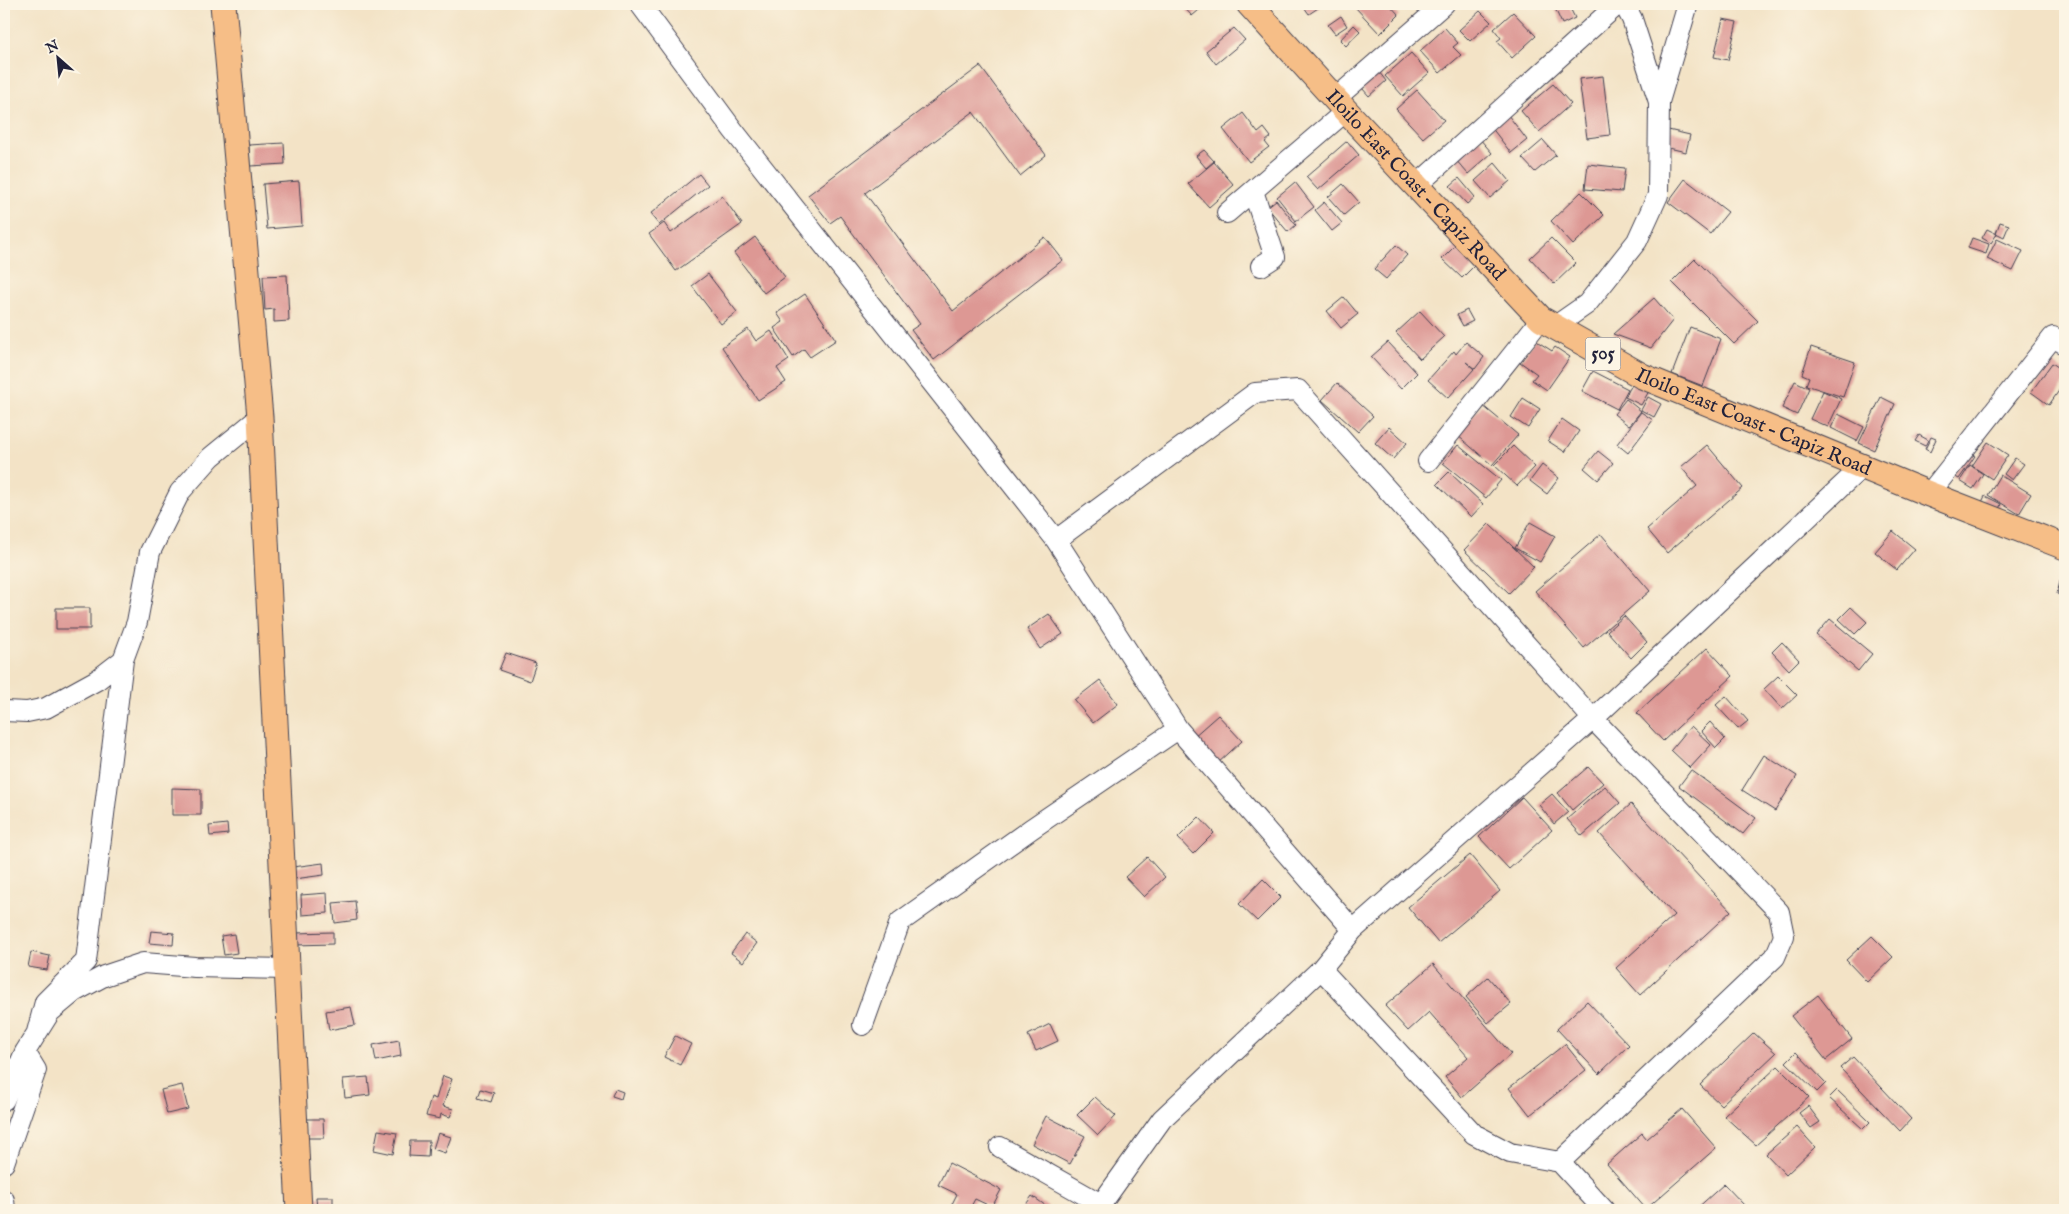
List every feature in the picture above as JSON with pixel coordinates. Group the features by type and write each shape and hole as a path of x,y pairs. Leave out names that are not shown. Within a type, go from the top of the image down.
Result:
{"main road":[{"path":"223,4 260,417 299,1210"},
{"name":"Iloilo East Coast – Capiz Road","path":"1249,4 1340,105 1548,323 1642,376 1929,494 2065,547"}],"street":[{"path":"640,4 733,130 1056,540 1178,729 1353,930"},
{"path":"1227,213 1253,191 1444,4"},
{"path":"1416,186 1618,4"},
{"path":"1624,4 1632,20 1659,102"},
{"path":"1428,460 1548,323 1587,304 1638,241 1658,195 1659,102 1688,4"},
{"path":"1253,191 1275,257 1261,266"},
{"path":"1929,494 2053,337 2065,344"},
{"path":"1056,540 1255,393 1298,390 1593,719 1780,912 1784,936 1775,957 1560,1162"},
{"path":"37,1032 45,1002 86,961 123,660 137,622 150,552 180,492 211,457 260,417"},
{"path":"1000,1147 1099,1207 1162,1119 1321,969 1353,930 1593,719 1863,466"},
{"path":"4,712 27,712 46,708 97,680 123,660"},
{"path":"863,1025 900,922 1031,829 1178,729"},
{"path":"4,1100 25,1052 50,1012 74,992 104,976 143,963 195,967 288,968"},
{"path":"1321,969 1474,1134 1510,1153 1560,1162 1604,1210"},
{"path":"4,1163 36,1070 25,1052"},
{"path":"4,1200 5,1210"}],"building":[{"path":"1181,4 1206,4 1192,16"},
{"path":"1302,4 1324,4 1309,14"},
{"path":"1359,4 1389,4 1399,15 1380,34 1355,7"},
{"path":"1553,4 1568,4 1575,18 1562,24"},
{"path":"1480,11 1491,22 1470,41 1459,30"},
{"path":"1513,12 1536,36 1512,58 1497,41 1501,38 1494,29"},
{"path":"1341,16 1347,26 1335,34 1328,25"},
{"path":"1723,19 1737,22 1728,60 1714,57"},
{"path":"1354,25 1360,31 1346,46 1340,40"},
{"path":"1234,28 1245,40 1216,64 1206,51"},
{"path":"1445,28 1458,43 1453,47 1461,55 1440,73 1420,51"},
{"path":"1411,53 1429,73 1403,96 1385,76"},
{"path":"980,66 1046,155 1020,176 973,112 865,193 953,311 1045,237 1063,260 934,360 911,330 920,324 840,216 830,223 808,195"},
{"path":"1379,72 1386,81 1369,96 1362,88"},
{"path":"1603,76 1610,135 1587,138 1579,79"},
{"path":"1553,84 1571,104 1539,132 1521,111"},
{"path":"1417,90 1444,120 1423,138 1396,109"},
{"path":"1243,113 1258,133 1264,128 1271,137 1265,142 1269,147 1249,162 1223,129"},
{"path":"1508,115 1527,140 1511,153 1491,127"},
{"path":"1664,129 1690,135 1686,152 1660,146"},
{"path":"1479,138 1492,153 1468,174 1455,159"},
{"path":"1543,140 1556,155 1535,172 1522,158"},
{"path":"1347,141 1359,155 1318,190 1306,177"},
{"path":"284,143 285,164 250,166 249,145"},
{"path":"1204,150 1214,161 1206,168 1196,156"},
{"path":"1214,162 1234,185 1209,207 1188,184"},
{"path":"1495,163 1510,181 1490,198 1475,181"},
{"path":"1588,164 1625,168 1622,192 1585,189"},
{"path":"699,174 708,185 659,225 650,214"},
{"path":"1459,178 1475,197 1467,204 1450,186"},
{"path":"1685,179 1728,212 1710,234 1668,202"},
{"path":"299,181 302,226 267,229 263,184"},
{"path":"1295,182 1314,207 1296,221 1277,197"},
{"path":"1343,184 1359,202 1344,215 1328,197"},
{"path":"1581,192 1604,215 1573,245 1551,221"},
{"path":"722,196 742,224 676,271 649,234 664,223 671,233"},
{"path":"1276,200 1296,225 1288,232 1267,207"},
{"path":"1324,202 1342,223 1332,231 1315,210"},
{"path":"2000,222 2009,225 2004,237 1996,233"},
{"path":"1987,229 1997,234 1991,243 1982,238"},
{"path":"755,237 785,277 764,293 734,253"},
{"path":"1551,238 1576,263 1554,284 1530,258"},
{"path":"1972,238 1989,244 1986,254 1968,248"},
{"path":"1997,239 2023,251 2013,271 1987,259"},
{"path":"1396,245 1407,255 1386,279 1374,269"},
{"path":"1456,245 1475,265 1462,278 1442,259"},
{"path":"1695,259 1758,321 1734,344 1672,282"},
{"path":"708,274 737,312 721,324 692,286"},
{"path":"287,275 289,321 274,322 274,309 265,310 263,276"},
{"path":"805,294 836,340 810,357 804,349 793,357 774,328 783,322 777,313"},
{"path":"1344,297 1358,314 1341,328 1327,311"},
{"path":"1654,298 1673,320 1651,348 1613,334"},
{"path":"1467,310 1473,321 1463,326 1457,315"},
{"path":"1420,311 1444,337 1420,359 1396,333"},
{"path":"1690,327 1721,339 1703,386 1672,374"},
{"path":"748,329 756,341 771,331 789,360 777,368 786,382 758,400 722,347"},
{"path":"1535,340 1552,351 1555,347 1570,357 1547,390 1532,380 1537,374 1520,362"},
{"path":"1388,342 1417,373 1401,389 1371,357"},
{"path":"1466,342 1484,357 1475,369 1466,362 1474,369 1448,398 1428,380 1454,351 1456,354"},
{"path":"1811,347 1855,362 1843,397 1806,385 1809,377 1802,374"},
{"path":"2052,363 2065,372 2065,382 2049,405 2031,392"},
{"path":"1593,371 1628,389 1617,409 1582,391"},
{"path":"1795,381 1809,388 1797,415 1782,408"},
{"path":"1337,383 1373,416 1358,432 1322,400"},
{"path":"1633,383 1649,391 1641,405 1625,397"},
{"path":"1823,391 1841,399 1828,427 1810,419"},
{"path":"1648,397 1661,404 1654,417 1641,410"},
{"path":"1881,397 1895,404 1874,450 1859,443"},
{"path":"1523,398 1540,409 1528,428 1511,417"},
{"path":"1626,399 1641,411 1629,426 1614,414"},
{"path":"1482,405 1518,435 1492,465 1457,435"},
{"path":"1641,412 1653,420 1628,453 1617,444"},
{"path":"1838,414 1864,427 1857,441 1831,428"},
{"path":"1562,419 1579,431 1565,452 1548,441"},
{"path":"1389,427 1407,443 1393,459 1375,443"},
{"path":"1919,435 1928,440 1925,446 1915,441"},
{"path":"1931,437 1936,439 1930,452 1925,449"},
{"path":"1988,442 2008,455 1992,479 1972,466"},
{"path":"1458,445 1501,480 1486,498 1443,463"},
{"path":"1707,445 1743,488 1667,553 1647,529 1697,486 1681,467"},
{"path":"1513,446 1535,467 1517,486 1494,465"},
{"path":"1598,451 1613,463 1598,480 1584,468"},
{"path":"1967,452 1975,456 1959,479 1952,475"},
{"path":"2015,458 2024,464 2012,480 2004,474"},
{"path":"1542,465 1559,478 1547,494 1530,481"},
{"path":"1970,465 1983,474 1973,489 1960,481"},
{"path":"1449,472 1483,504 1471,517 1437,484"},
{"path":"2000,475 2031,494 2019,514 1988,495"},
{"path":"1985,496 2001,504 1998,512 1981,504"},
{"path":"1530,522 1555,536 1540,562 1515,548"},
{"path":"1489,524 1534,567 1509,593 1464,550"},
{"path":"1893,531 1915,549 1897,570 1875,552"},
{"path":"1601,534 1650,591 1584,648 1535,591"},
{"path":"2063,569 2065,570 2065,596 2057,594"},
{"path":"1851,607 1867,622 1855,634 1839,619"},
{"path":"56,608 90,608 90,629 56,629"},
{"path":"1049,614 1063,634 1040,649 1027,629"},
{"path":"1624,616 1647,642 1631,658 1607,631"},
{"path":"1830,619 1872,654 1858,671 1816,635"},
{"path":"1782,642 1799,660 1789,670 1772,652"},
{"path":"1707,648 1733,676 1663,741 1637,713"},
{"path":"506,653 536,663 530,681 499,670"},
{"path":"1778,676 1797,695 1782,709 1764,689"},
{"path":"1100,680 1118,704 1093,723 1074,700"},
{"path":"1726,696 1748,721 1738,729 1716,705"},
{"path":"1218,715 1242,741 1217,764 1193,737"},
{"path":"1710,722 1725,739 1716,748 1701,731"},
{"path":"1691,726 1711,745 1690,768 1671,750"},
{"path":"1764,755 1797,776 1775,811 1742,790"},
{"path":"1588,767 1603,783 1572,810 1558,793"},
{"path":"1691,770 1756,818 1743,834 1679,786"},
{"path":"1605,786 1620,803 1582,836 1567,819"},
{"path":"172,788 201,789 201,815 172,815"},
{"path":"1552,794 1568,812 1554,824 1539,805"},
{"path":"1522,797 1552,830 1509,869 1479,837"},
{"path":"1631,804 1731,911 1640,995 1616,968 1674,915 1599,833"},
{"path":"1199,817 1214,833 1193,854 1178,838"},
{"path":"227,824 228,834 210,836 209,826"},
{"path":"1470,855 1500,891 1438,943 1408,907"},
{"path":"1147,857 1165,877 1144,897 1125,877"},
{"path":"323,863 324,875 294,879 293,867"},
{"path":"1263,879 1281,897 1257,921 1239,904"},
{"path":"327,893 328,913 302,915 301,895"},
{"path":"355,901 357,920 335,923 333,903"},
{"path":"151,931 174,933 173,945 149,943"},
{"path":"333,932 333,944 295,945 295,933"},
{"path":"234,934 237,953 224,955 221,936"},
{"path":"745,934 757,943 743,962 731,953"},
{"path":"1872,936 1893,957 1867,982 1846,960"},
{"path":"31,952 50,956 47,970 28,967"},
{"path":"1433,964 1511,1054 1462,1097 1445,1077 1468,1057 1429,1012 1408,1031 1385,1006"},
{"path":"1488,977 1511,1004 1488,1023 1466,997"},
{"path":"1818,995 1852,1039 1826,1060 1791,1016"},
{"path":"1587,1001 1629,1045 1599,1074 1557,1029"},
{"path":"351,1007 355,1025 329,1030 326,1011"},
{"path":"1050,1024 1058,1041 1036,1051 1028,1035"},
{"path":"1754,1033 1776,1053 1721,1105 1700,1085"},
{"path":"675,1036 691,1044 680,1065 664,1057"},
{"path":"399,1040 401,1056 376,1061 373,1045"},
{"path":"1565,1044 1586,1070 1530,1115 1509,1088"},
{"path":"1796,1052 1826,1083 1817,1092 1786,1062"},
{"path":"1853,1057 1911,1119 1900,1131 1840,1068"},
{"path":"1778,1066 1809,1097 1756,1145 1724,1116"},
{"path":"443,1076 452,1079 443,1106 453,1109 450,1117 441,1114 440,1119 426,1116 431,1097 436,1099"},
{"path":"368,1077 370,1095 345,1098 343,1079"},
{"path":"182,1085 188,1109 167,1114 161,1090"},
{"path":"481,1089 494,1093 491,1102 478,1098"},
{"path":"615,1089 623,1092 621,1099 612,1096"},
{"path":"1837,1090 1870,1122 1863,1129 1829,1098"},
{"path":"1095,1097 1116,1116 1098,1135 1077,1115"},
{"path":"1808,1106 1820,1122 1811,1128 1799,1113"},
{"path":"1682,1109 1716,1148 1646,1209 1607,1164 1642,1133 1647,1139"},
{"path":"1046,1116 1085,1136 1070,1164 1032,1144"},
{"path":"307,1119 323,1119 324,1138 308,1138"},
{"path":"1797,1127 1815,1147 1786,1175 1766,1154"},
{"path":"378,1130 397,1133 393,1154 374,1150"},
{"path":"438,1133 451,1137 445,1153 433,1149"},
{"path":"410,1141 429,1141 428,1157 409,1156"},
{"path":"949,1163 1001,1190 992,1207 975,1199 969,1210 959,1210 951,1206 957,1194 938,1185"},
{"path":"1724,1184 1744,1205 1738,1210 1695,1210"},
{"path":"1032,1196 1052,1210 1022,1210"},
{"path":"316,1197 333,1197 333,1210 317,1210"}]}
